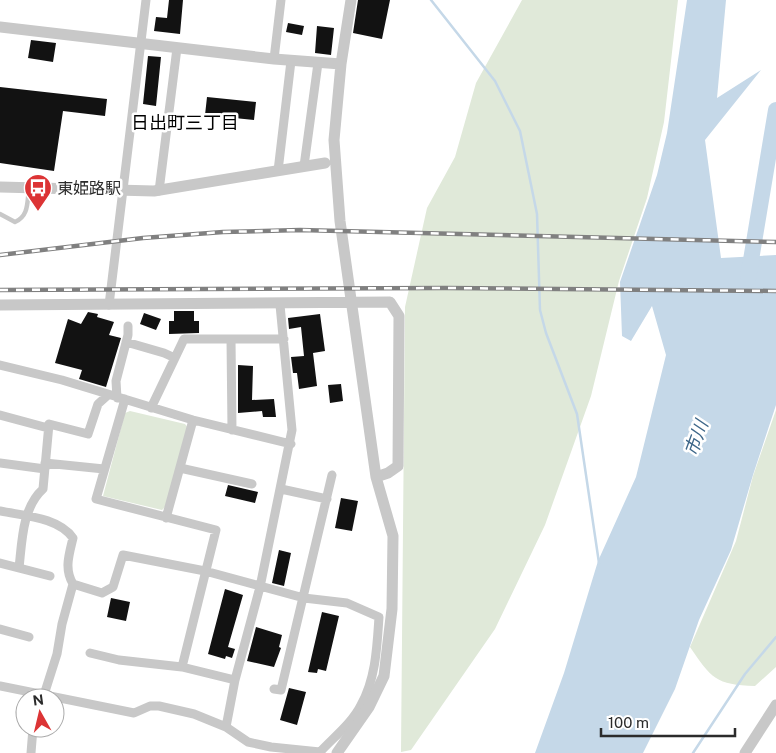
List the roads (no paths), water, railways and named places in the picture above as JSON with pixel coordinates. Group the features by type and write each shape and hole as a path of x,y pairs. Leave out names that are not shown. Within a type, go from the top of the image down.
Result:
{"street":[{"path":"109,305 146,0"},
{"path":"274,59 281,0"},
{"path":"337,753 384,676 392,609 394,536 376,477 340,221 334,140 341,64 351,0"},
{"path":"0,27 291,61 341,64"},
{"path":"158,191 177,48"},
{"path":"278,171 291,61"},
{"path":"304,166 318,62"},
{"path":"0,187 158,191 325,163"},
{"path":"0,305 280,305 390,302 399,316 398,466 388,473 376,477"},
{"path":"226,728 235,680 260,587 292,430 280,305"},
{"path":"128,326 116,381 117,397 104,470 96,499 216,530 182,667"},
{"path":"151,408 184,339 284,340"},
{"path":"231,339 232,430"},
{"path":"126,342 175,358"},
{"path":"0,365 62,380 193,420 290,444"},
{"path":"19,568 25,519 36,496 43,489 49,424 88,434 98,404 117,397"},
{"path":"0,415 48,428"},
{"path":"166,518 193,420"},
{"path":"0,463 104,470"},
{"path":"180,468 252,484"},
{"path":"274,689 281,690 332,475"},
{"path":"281,489 326,499"},
{"path":"0,511 28,516 66,529 73,538 67,566 73,584 62,624 57,654 47,688"},
{"path":"65,701 134,713 150,706 158,706 194,714 226,728 248,742 320,752 365,706 376,658 379,617 347,603 304,598 205,571 123,555 113,587 102,593 73,584"},
{"path":"0,563 50,576"},
{"path":"0,629 29,637"},
{"path":"90,653 119,660 182,667 235,680"},
{"path":"0,686 15,690"},
{"path":"745,753 776,705"},
{"path":"30,753 32,738"}],"lane":[{"path":"0,214 15,222 23,219 26,214 29,188"}],"water":[{"path":"687,0 726,0 717,98 761,70 705,140 721,258 776,255 776,405 731,550 699,620 675,689 643,753 535,753 564,673 598,561 636,477 666,355 652,306 631,341 622,336 620,282 657,175 667,133"}],"waterway":[{"path":"431,0 495,81 520,131 537,214 540,310 546,333 577,414 599,563"},
{"name":"市川","path":"748,278 776,110"},
{"path":"693,753 745,674 776,637"}],"railway":[{"path":"0,255 143,238 223,232 300,230 776,242"},
{"path":"0,290 445,288 776,291"}],"place":[{"name":"東姫路駅","path":"38,212"}],"district":[{"name":"日出町三丁目","path":"185,122"}]}
